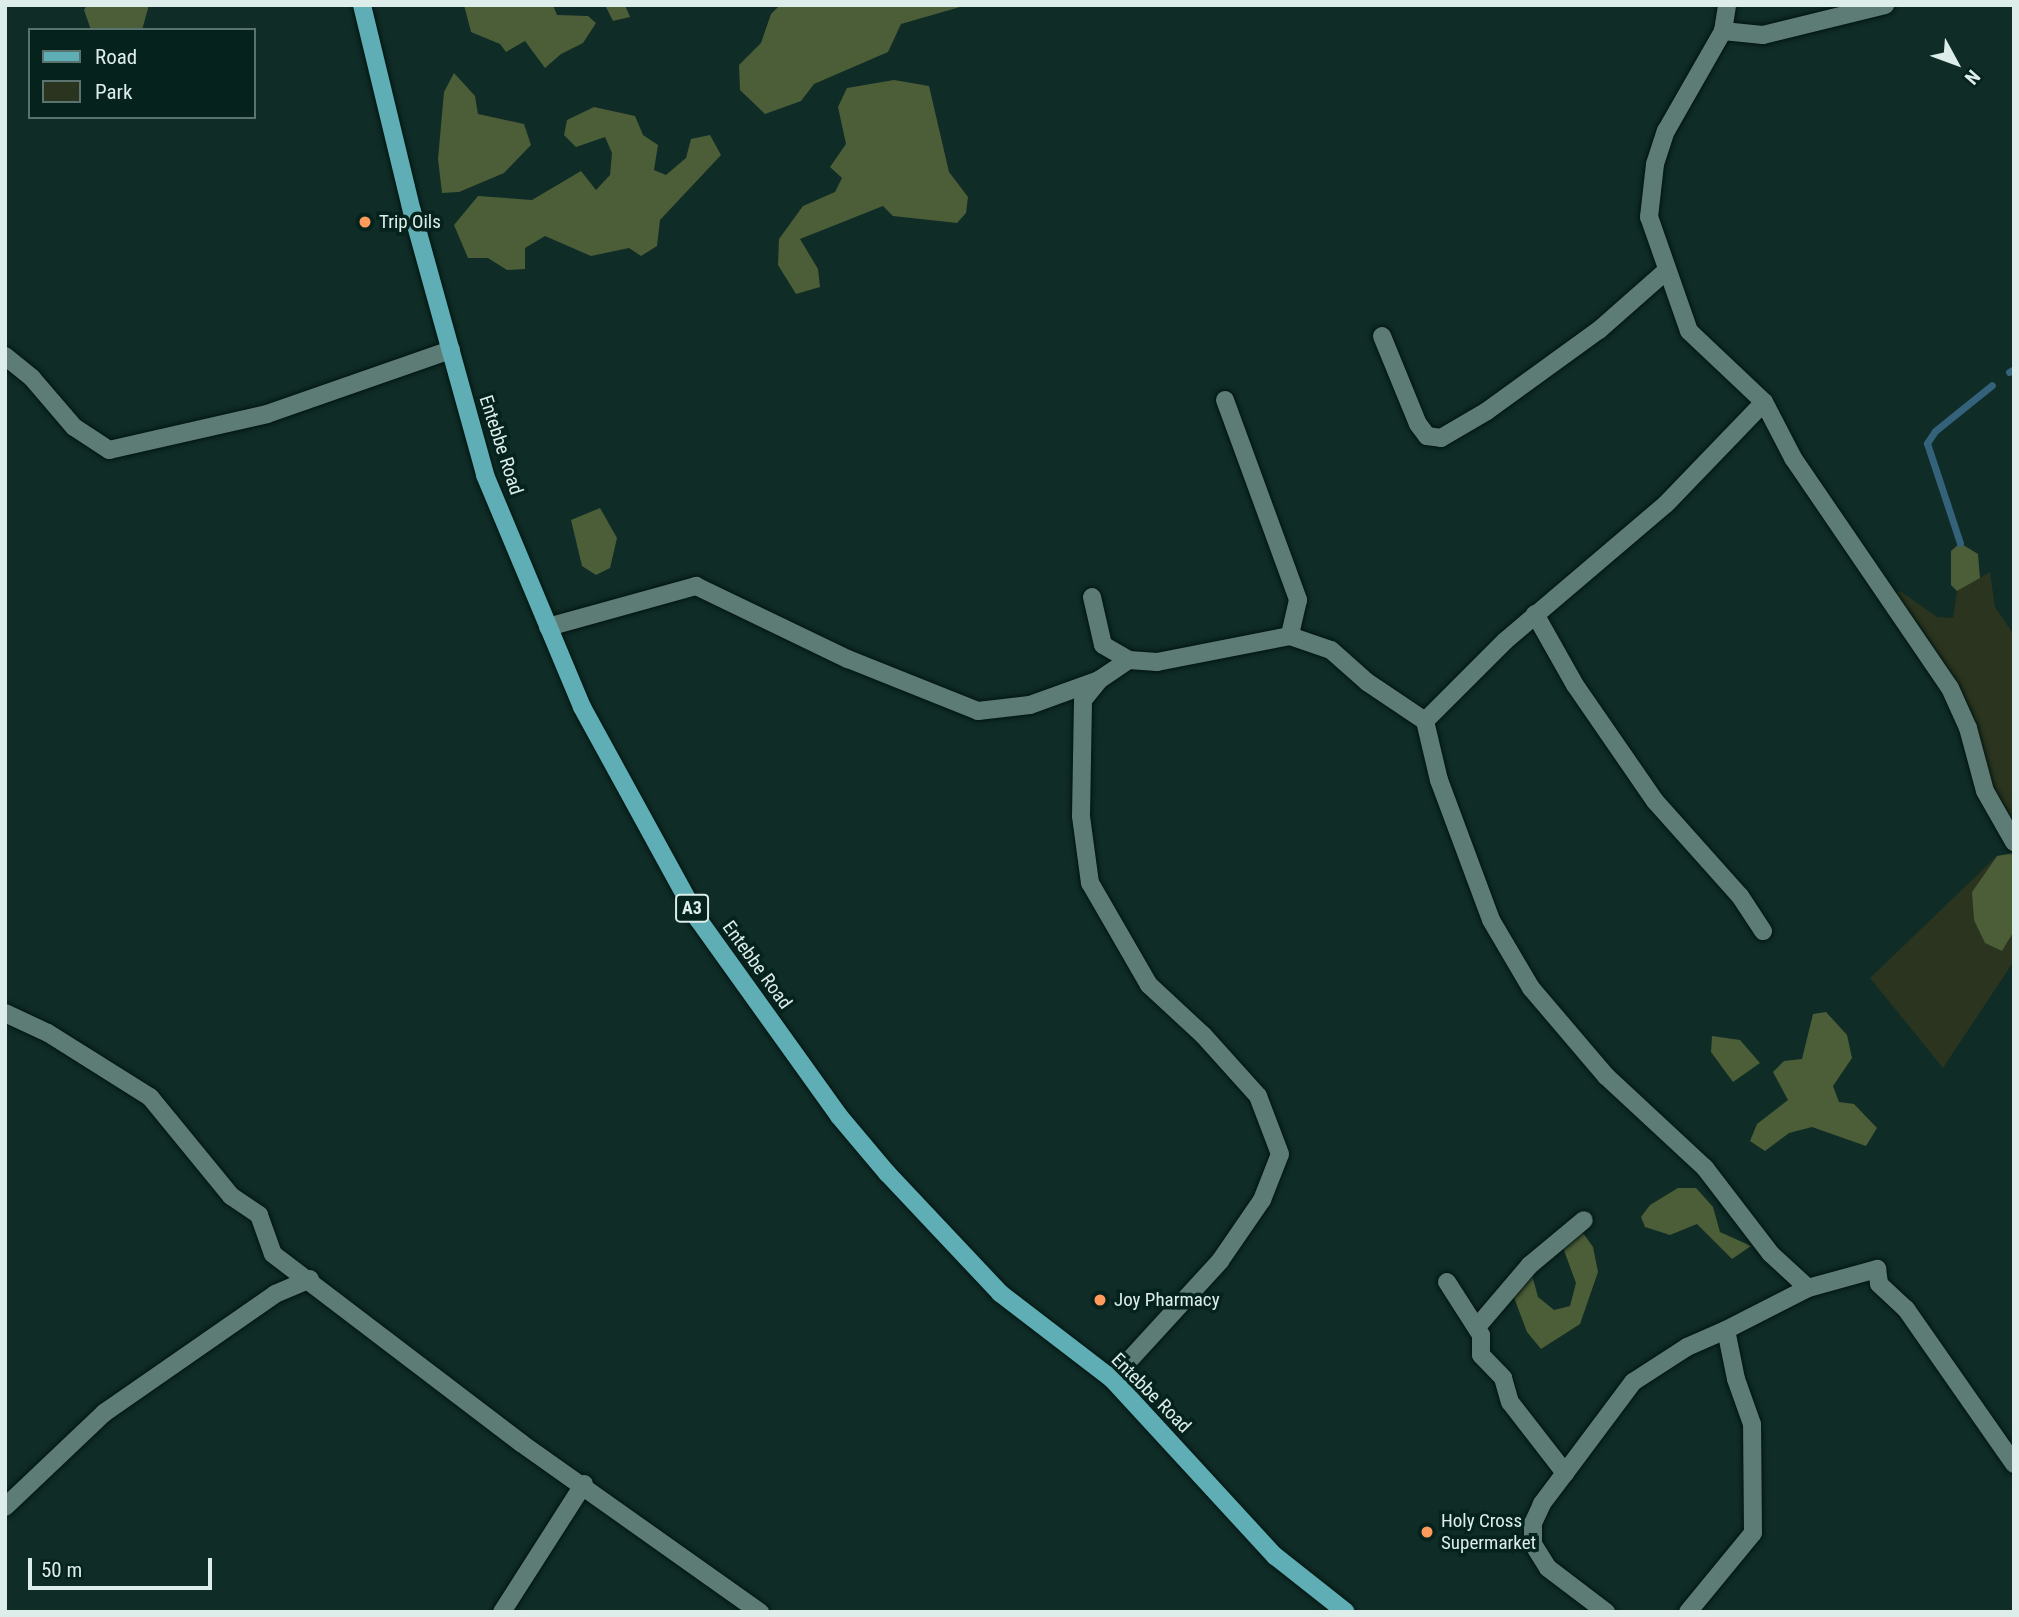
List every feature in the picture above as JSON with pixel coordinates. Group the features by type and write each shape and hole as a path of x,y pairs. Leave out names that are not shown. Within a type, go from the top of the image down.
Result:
{"main road":[{"name":"Entebbe Road","path":"362,5 485,475 582,707 698,919 839,1116 1000,1293 1112,1379 1275,1556 1346,1612"}],"street":[{"path":"1727,5 1723,31 1666,131 1655,164 1649,217 1667,271 1689,331 1764,402 1793,458 1950,688 1968,728 1985,791 2014,842"},
{"path":"1723,31 1763,36 1885,5"},
{"path":"1382,336 1418,424 1427,436 1441,438 1487,411 1599,330 1667,271"},
{"path":"5,356 32,378 74,427 109,450 267,414 451,350"},
{"path":"1225,400 1298,600 1290,636"},
{"path":"1425,721 1535,614 1666,504 1764,402"},
{"path":"548,627 696,586 848,659 978,711 1030,705 1099,680 1129,660"},
{"path":"1092,597 1102,645 1129,660 1157,662 1290,636 1331,650 1367,682 1425,721 1439,780 1491,920 1531,988 1606,1076 1705,1168 1771,1254 1808,1288"},
{"path":"1535,614 1575,685 1655,802 1740,896 1763,931"},
{"path":"1099,680 1083,700 1082,713 1082,849 1090,883 1149,985 1203,1035 1258,1096 1280,1154 1262,1200 1220,1261 1112,1379"},
{"path":"7,1016 150,1097 222,1186 259,1214 273,1254 310,1279 521,1443 584,1484 760,1612"},
{"path":"1476,1327 1530,1265 1584,1220"},
{"path":"1606,1612 1548,1568 1533,1545 1538,1514 1633,1382 1687,1347 1808,1288 1877,1269 1879,1284 1906,1309 2014,1464"},
{"path":"5,1507 104,1413 275,1294 310,1279"},
{"path":"1447,1282 1476,1327 1481,1355 1503,1378 1510,1402 1565,1473"},
{"path":"1688,1612 1753,1533 1752,1424 1735,1378 1726,1330"},
{"path":"502,1612 584,1484"}],"green space":[{"path":"87,5 149,5 143,28 90,28 84,10"},
{"path":"464,5 553,5 557,15 588,16 596,23 583,43 561,54 545,68 525,41 506,52 500,44 471,32"},
{"path":"605,5 625,5 630,17 613,21"},
{"path":"780,5 967,5 901,24 888,52 814,84 801,101 765,114 740,90 739,65 761,43 771,14"},
{"path":"454,73 475,96 478,114 524,124 531,145 504,173 459,192 442,193 438,159 444,92"},
{"path":"894,80 929,86 949,172 968,197 966,213 957,223 893,216 883,206 800,239 818,269 820,287 796,294 778,265 779,239 803,206 835,192 842,178 830,167 846,144 838,107 847,88"},
{"path":"594,107 635,116 643,135 658,145 654,170 666,175 686,158 691,139 710,135 721,155 660,220 657,246 641,256 629,248 591,256 545,236 525,248 525,269 507,270 488,258 468,258 454,225 478,196 532,200 581,171 596,190 610,175 612,153 605,137 576,147 564,135 567,120"},
{"path":"600,508 617,538 610,568 596,575 582,566 571,520"},
{"path":"1960,543 1978,554 1980,578 1957,591 1951,585 1951,551"},
{"path":"1990,572 1995,607 2014,635 2014,842 1965,723 1888,598 1900,591 1937,617 1953,618 1957,591"},
{"path":"2014,853 2014,931 2002,951 1985,943 1974,920 1972,892 1997,856"},
{"path":"1997,856 1972,892 2002,950 2014,931 2014,961 1943,1068 1870,978"},
{"path":"1826,1012 1847,1035 1852,1058 1833,1086 1839,1102 1854,1104 1877,1128 1866,1146 1812,1127 1789,1133 1765,1151 1750,1141 1757,1124 1788,1100 1773,1072 1784,1061 1802,1059 1813,1014"},
{"path":"1712,1036 1740,1040 1760,1063 1733,1082 1711,1052"},
{"path":"1678,1188 1696,1188 1713,1207 1720,1232 1751,1246 1732,1259 1697,1224 1670,1235 1645,1227 1641,1217 1650,1205"},
{"path":"1583,1233 1593,1247 1598,1272 1580,1324 1541,1349 1527,1332 1513,1295 1532,1275 1538,1297 1554,1310 1570,1306 1576,1283 1562,1245"}],"waterway":[{"path":"2009,372 2014,369"},
{"path":"1960,543 1927,443 1935,431 1992,385"}],"place":[{"name":"Trip Oils","path":"365,222"},
{"name":"Joy Pharmacy","path":"1100,1300"},
{"name":"Holy Cross Supermarket","path":"1427,1532"}]}
